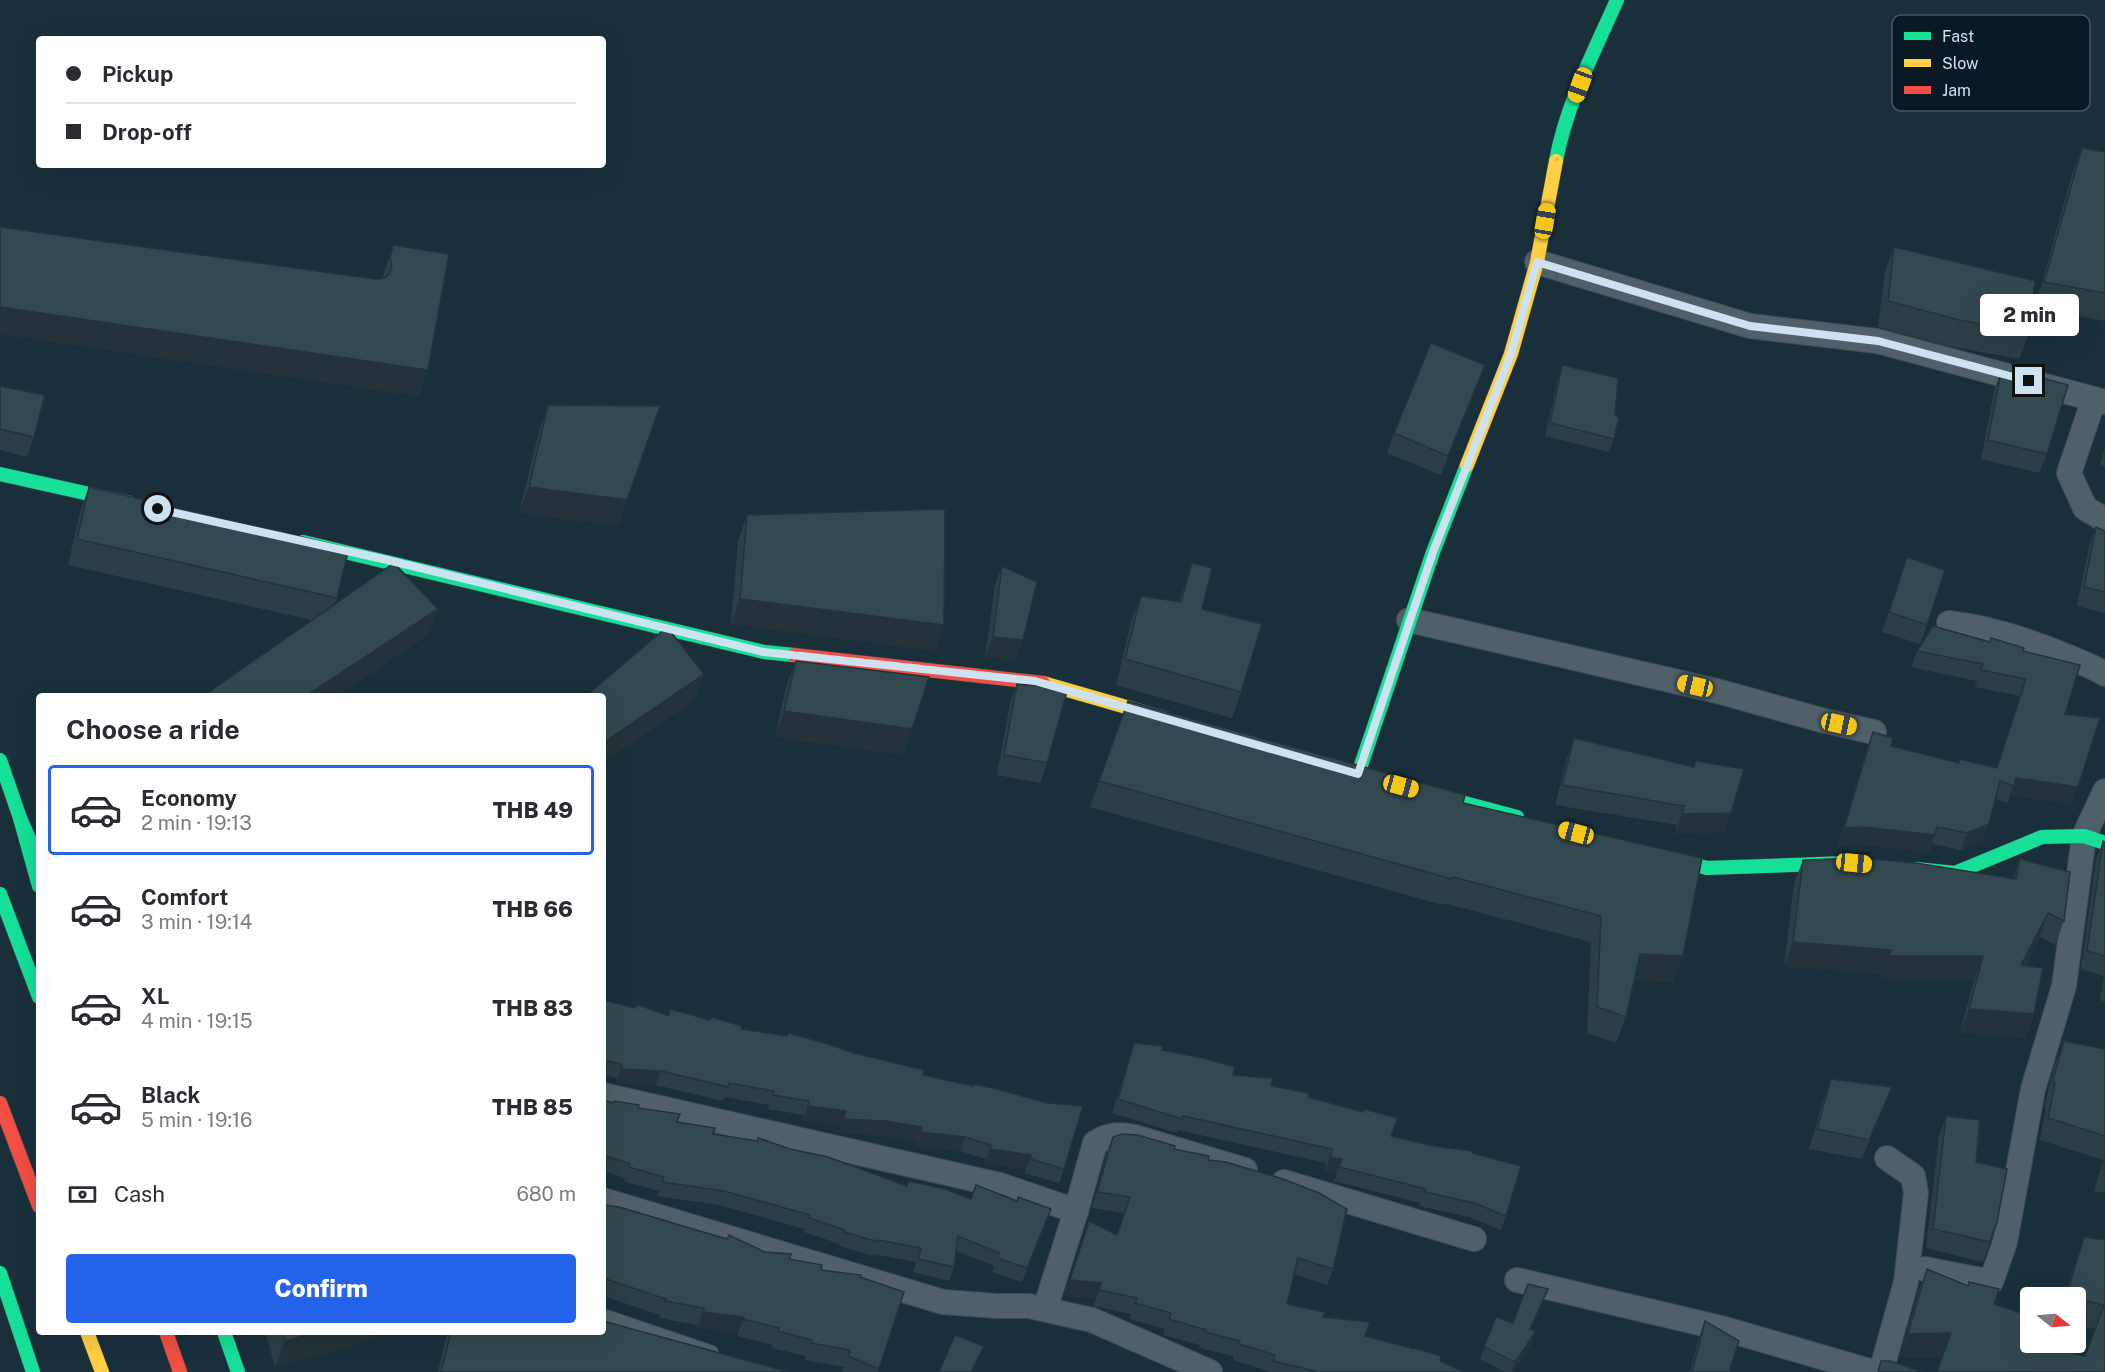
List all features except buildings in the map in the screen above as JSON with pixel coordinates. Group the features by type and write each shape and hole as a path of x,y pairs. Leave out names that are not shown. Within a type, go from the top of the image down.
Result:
{"street":[{"path":"1358,774 1433,552 1511,354 1537,262 1560,139 1587,67 1617,0"},
{"path":"1537,262 1750,326 1878,341 2100,400 2069,473 2085,508 2105,520"},
{"path":"0,474 139,505"},
{"path":"290,539 395,562 764,652 1035,681 1185,724"},
{"path":"1409,620 1717,691 1821,720 1875,732"},
{"path":"1949,623 1980,627 2007,634 2105,674"},
{"path":"0,760 36,875"},
{"path":"1403,786 1527,819"},
{"path":"1925,1269 1991,1282 2005,1242 2033,1089 2064,986 2105,791"},
{"path":"20,818 36,855"},
{"path":"1899,867 1955,873 2042,837 2094,839"},
{"path":"1640,850 1707,868 1866,864"},
{"path":"0,894 36,989"},
{"path":"606,1096 1000,1185 1076,1211"},
{"path":"0,1103 36,1198"},
{"path":"1045,1309 1095,1143 1104,1137 1117,1134 1135,1137 1474,1239"},
{"path":"1517,1280 1725,1329 1871,1371 1906,1282 1916,1193 1913,1176 1887,1158"},
{"path":"606,1201 943,1302 1029,1306 1092,1320 1210,1372"},
{"path":"0,1274 33,1372"},
{"path":"88,1335 102,1372"},
{"path":"167,1335 180,1372"},
{"path":"225,1335 238,1372"}],"lane":[{"path":"606,1316 728,1357"}],"traffic: fast":[{"path":"1556,161 1574,99 1617,0"},
{"path":"1358,774 1433,552 1467,465"},
{"path":"0,474 130,503"},
{"path":"303,542 764,652 794,655"},
{"path":"0,760 32,845"},
{"path":"1420,791 1517,817"},
{"path":"20,818 36,875"},
{"path":"1916,869 1955,873 2042,837 2084,836 2105,843"},
{"path":"1657,855 1707,868 1847,863"},
{"path":"0,894 36,989"},
{"path":"0,1273 33,1372"},
{"path":"225,1335 238,1372"}],"traffic: slow":[{"path":"1467,465 1511,354 1537,262 1556,161"},
{"path":"1043,683 1168,719"},
{"path":"88,1335 102,1372"}],"traffic: jam":[{"path":"794,655 1043,683"},
{"path":"0,1103 36,1198"},
{"path":"167,1335 180,1372"}],"route":[{"path":"158,509 383,559 764,652 1035,681 1358,774 1433,552 1511,354 1537,262 1750,326 1878,341 2029,381"}]}
